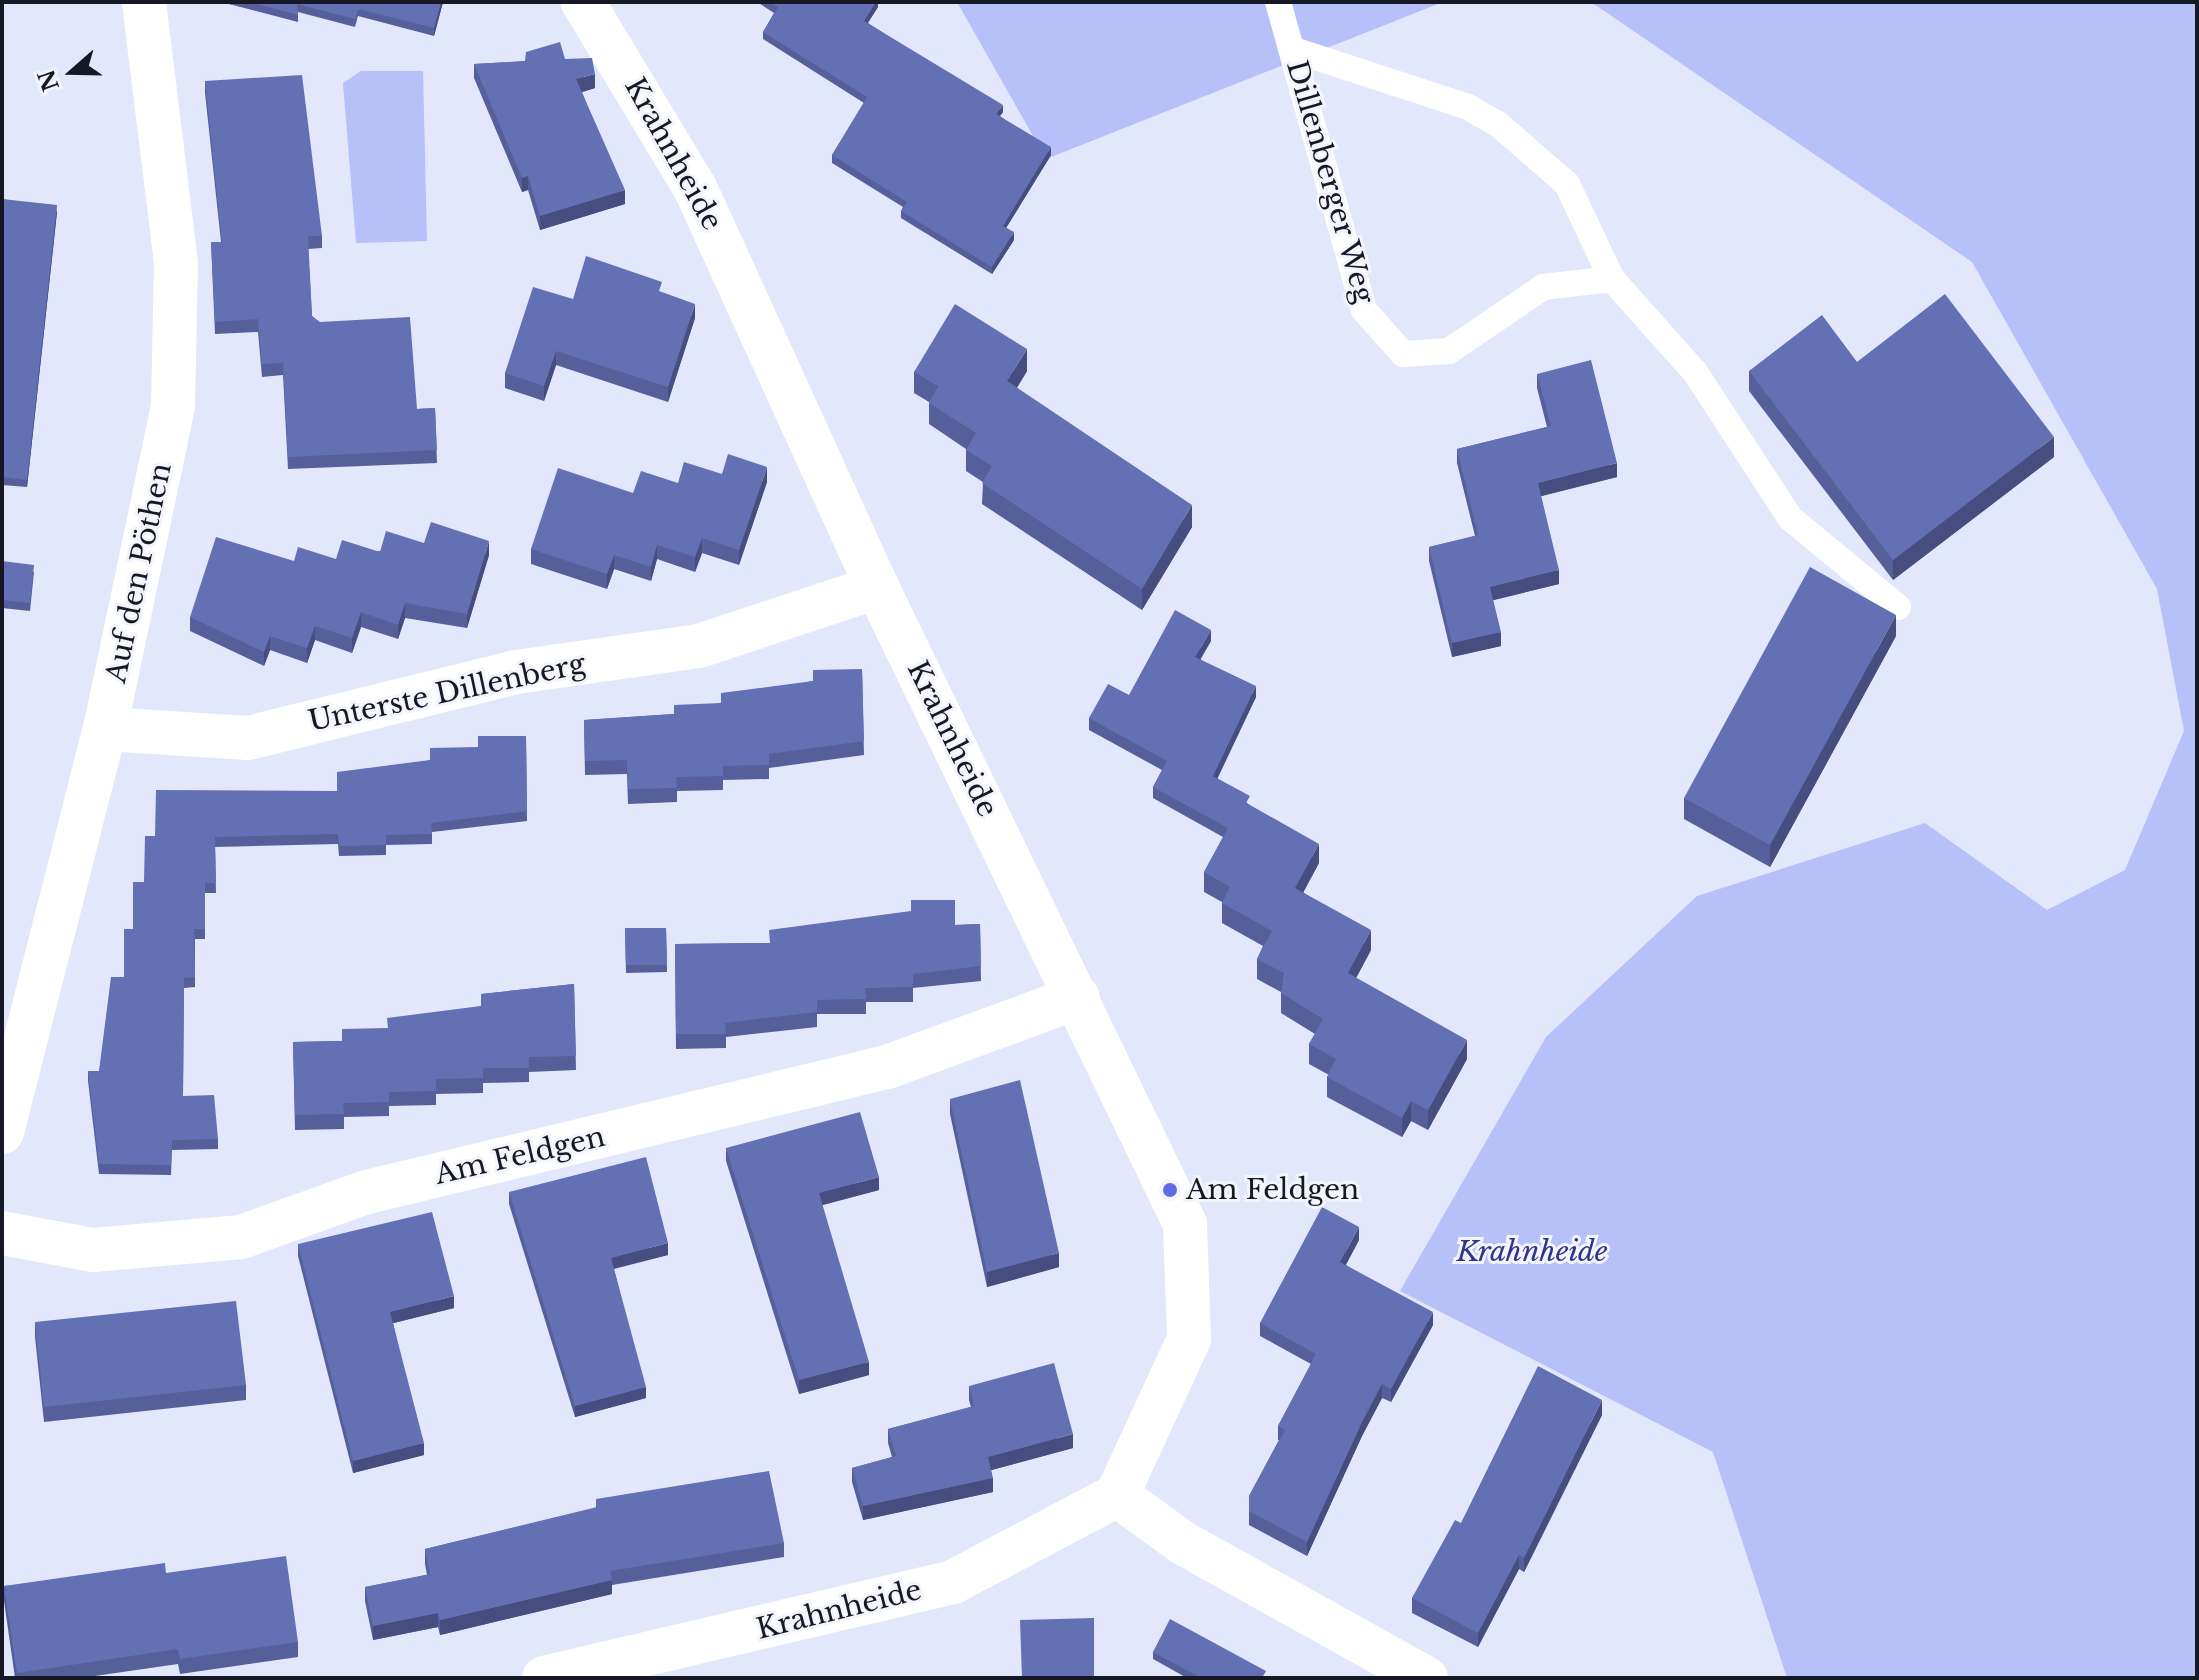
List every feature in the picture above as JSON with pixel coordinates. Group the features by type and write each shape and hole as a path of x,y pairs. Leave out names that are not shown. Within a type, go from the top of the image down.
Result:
{"street":[{"name":"Auf den Pöthen","path":"2,1132 105,729 173,406 176,263 144,2"},
{"name":"Krahnheide","path":"544,1678 953,1582 1117,1495 1189,1339 1185,1224 1078,997 877,587 695,188 583,2"},
{"name":"Unterste Dillenberg","path":"105,729 248,738 516,672 699,646 877,587"},
{"name":"Am Feldgen","path":"2,1233 93,1250 241,1237 367,1192 887,1067 1078,997"},
{"path":"1117,1495 1183,1543 1426,1678"}],"lane":[{"name":"Dillenberger Weg","path":"1278,2 1364,310 1403,354 1449,351 1543,287 1612,279"},
{"path":"1291,49 1468,107 1498,124 1567,184 1612,279 1695,372 1790,518 1898,607"}],"green space":[{"path":"957,2 1443,2 1046,159"},
{"path":"1591,2 2197,2 2197,1678 1787,1678 1713,1452 1400,1291 1546,1037 1697,896 1925,823 2047,910 2125,870 2184,731 2157,589 1972,262"},
{"path":"361,71 423,71 427,241 356,243 343,83"}],"building":[{"path":"249,2 441,2 434,28 358,9 355,19 297,4 298,15"},
{"path":"769,2 876,2 864,21 1003,105 996,114 1051,147 1003,226 1014,232 992,267 901,211 907,202 832,155 867,97 763,32 778,7"},
{"path":"560,42 565,59 592,58 595,74 576,79 625,190 540,216 528,176 522,178 474,64 525,61 526,52"},
{"path":"302,75 322,236 308,236 312,316 320,322 410,317 417,409 435,408 437,450 288,457 283,363 262,364 258,319 215,322 211,242 222,242 205,81"},
{"path":"2,199 57,205 27,480 2,477"},
{"path":"586,256 662,282 659,291 695,304 668,387 556,351 544,386 505,373 533,287 573,299"},
{"path":"1945,294 2054,437 1893,560 1749,371 1822,315 1857,362"},
{"path":"955,304 1027,349 1007,381 1192,505 1142,589 982,483 992,466 966,450 976,433 929,403 938,386 914,372"},
{"path":"1591,360 1617,463 1538,483 1559,570 1490,587 1501,632 1452,643 1429,547 1478,535 1457,449 1551,426 1537,374"},
{"path":"728,454 767,467 739,550 702,538 695,557 657,545 651,567 614,555 607,574 531,549 558,468 633,493 641,471 678,483 684,462 722,474"},
{"path":"431,522 489,541 467,614 405,603 398,625 361,612 352,638 315,626 307,648 270,636 264,652 190,617 216,537 294,561 298,547 336,559 342,540 380,552 386,531 424,543"},
{"path":"2,561 34,565 30,603 2,600"},
{"path":"1810,567 1896,615 1770,845 1684,798"},
{"path":"1175,610 1211,630 1195,657 1256,686 1213,776 1250,796 1246,803 1243,801 1228,828 1153,787 1167,761 1089,718 1108,684 1129,695"},
{"path":"862,669 864,741 769,754 769,765 723,766 723,776 676,777 677,788 628,789 627,760 585,761 584,720 674,714 674,705 721,703 721,693 813,681 813,670"},
{"path":"478,736 526,736 527,811 431,823 432,834 386,835 386,845 339,846 338,834 215,837 216,883 205,883 205,929 194,929 195,977 184,978 183,1096 214,1095 218,1139 172,1140 171,1165 99,1164 88,1071 99,1071 111,977 124,977 124,929 133,929 133,882 144,882 145,836 155,836 156,790 337,791 337,772 430,760 430,748 478,747"},
{"path":"1243,801 1319,844 1295,888 1371,930 1348,973 1467,1040 1428,1110 1411,1101 1402,1118 1327,1077 1336,1059 1309,1044 1323,1019 1281,993 1284,973 1257,959 1272,931 1222,903 1230,887 1204,872"},
{"path":"911,900 955,900 955,925 980,924 981,966 913,974 913,987 865,988 866,999 817,1000 817,1012 725,1023 726,1034 676,1034 675,944 770,943 769,930 911,911"},
{"path":"625,928 666,928 667,965 626,965"},
{"path":"574,984 576,1056 529,1057 529,1068 483,1068 483,1078 436,1079 436,1091 389,1092 389,1102 343,1103 344,1114 295,1115 293,1042 342,1041 342,1029 388,1028 387,1018 481,1006 481,994"},
{"path":"1020,1080 1059,1253 987,1272 950,1099"},
{"path":"860,1112 879,1177 819,1193 869,1362 799,1380 726,1148"},
{"path":"646,1157 668,1243 611,1258 646,1387 575,1406 509,1192"},
{"path":"1322,1207 1359,1227 1340,1262 1433,1312 1391,1389 1382,1384 1307,1542 1249,1511 1249,1496 1285,1430 1278,1426 1316,1354 1260,1323"},
{"path":"432,1212 454,1296 390,1312 424,1443 353,1461 298,1244"},
{"path":"236,1301 246,1385 44,1407 35,1322"},
{"path":"1054,1363 1073,1434 988,1457 993,1478 863,1506 852,1468 896,1456 888,1429 974,1406 969,1386"},
{"path":"1538,1366 1602,1400 1524,1558 1519,1555 1478,1633 1412,1598 1455,1520 1461,1523"},
{"path":"769,1471 784,1543 610,1571 612,1580 440,1620 438,1613 373,1626 365,1587 430,1574 425,1549 597,1507 596,1499"},
{"path":"286,1556 298,1642 180,1659 178,1649 17,1673 4,1586 165,1563 166,1573"},
{"path":"1094,1618 1094,1678 1022,1678 1020,1620"},
{"path":"1170,1619 1266,1671 1262,1678 1201,1678 1153,1652"}],"place":[{"name":"Am Feldgen","path":"1170,1190"}]}
